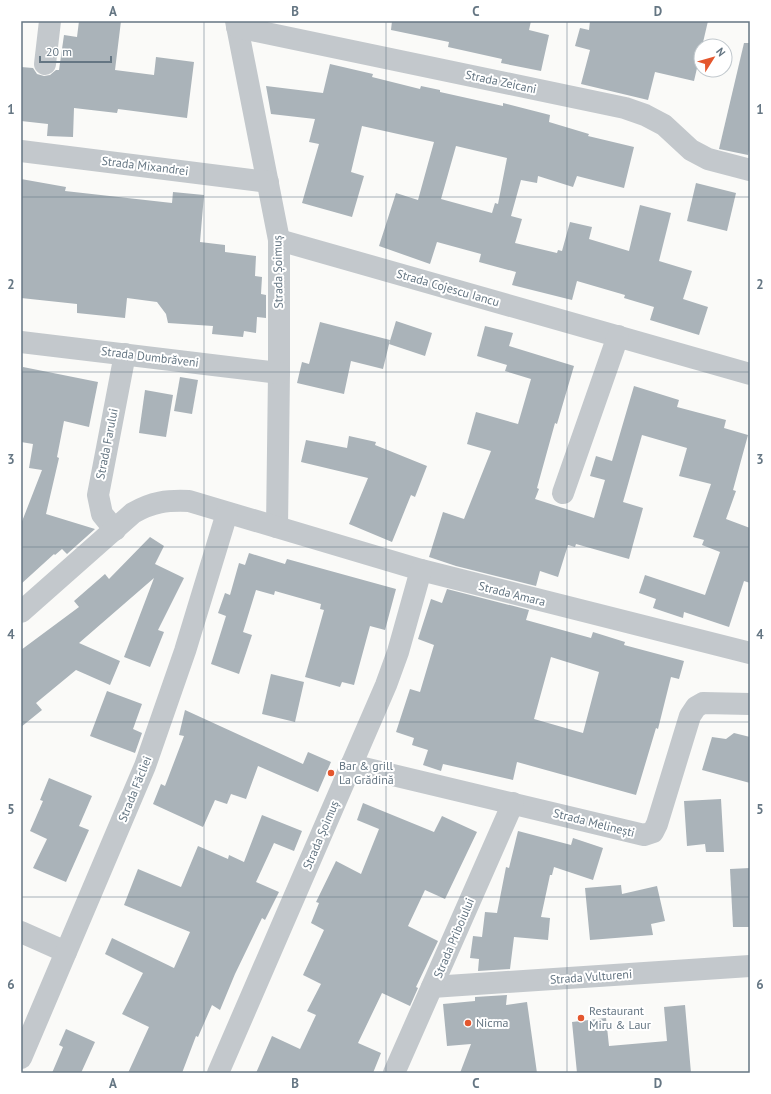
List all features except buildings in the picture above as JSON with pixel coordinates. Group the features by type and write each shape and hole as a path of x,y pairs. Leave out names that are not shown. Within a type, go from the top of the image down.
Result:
{"street":[{"path":"45,64 50,21"},
{"name":"Strada Zeicani","path":"237,24 625,108 645,115 664,126 691,150 708,159 750,170"},
{"name":"Strada Șoimuș","path":"237,24 278,240 279,373 277,528"},
{"name":"Strada Mixandrei","path":"21,150 268,182"},
{"name":"Strada Cojescu Iancu","path":"278,240 750,374"},
{"path":"563,493 618,336"},
{"name":"Strada Dumbrăveni","path":"21,342 279,373"},
{"name":"Strada Farului","path":"114,530 102,514 98,495 126,354"},
{"path":"21,612 133,514 158,501 189,501 277,528"},
{"name":"Strada Făcliei","path":"21,1058 147,759 185,651 227,513"},
{"name":"Strada Amara","path":"277,528 421,570 750,653"},
{"name":"Strada Șoimuș","path":"218,1073 388,678 421,570"},
{"name":"Strada Melinești","path":"351,765 644,835 653,832 657,824 690,716 696,707 704,703 750,704"},
{"name":"Strada Priboiului","path":"394,1073 513,803"},
{"path":"21,932 66,952"},
{"name":"Strada Vultureni","path":"432,987 750,966"}],"place":[{"name":"Bar & grill La Grădină","path":"331,773"},
{"name":"Restaurant Miru & Laur","path":"581,1018"},
{"name":"Nicma","path":"468,1023"}]}
